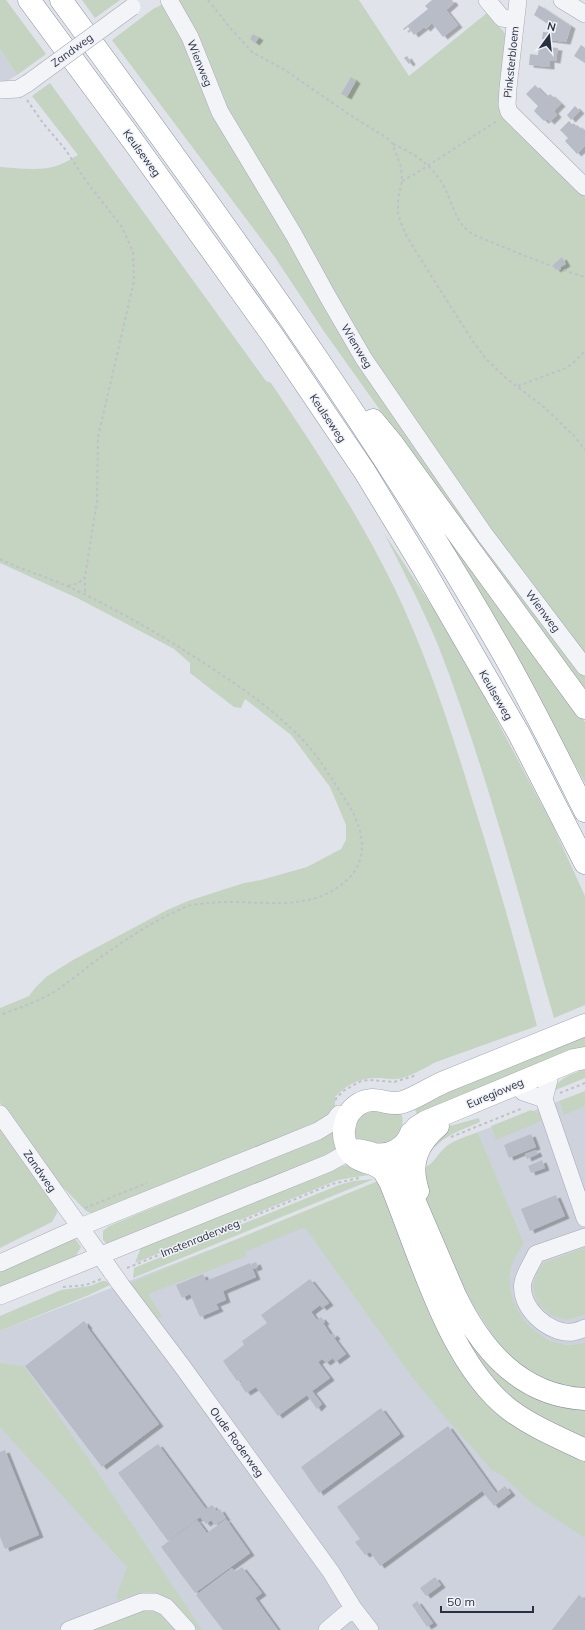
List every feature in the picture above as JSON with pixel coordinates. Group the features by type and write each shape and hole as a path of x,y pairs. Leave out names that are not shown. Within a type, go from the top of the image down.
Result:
{"main road":[{"name":"Keulseweg","path":"29,0 133,141 273,336 365,472 426,572 515,728 585,863"},
{"path":"61,0 188,174 287,315 385,460 445,554 499,645 585,811"},
{"path":"287,315 392,443 585,708"},
{"path":"585,1025 435,1086 400,1098 395,1103 375,1099 361,1102 355,1107 347,1118 344,1132 346,1145 367,1162 396,1197 428,1281 453,1338 471,1368 490,1392 510,1410 530,1424 585,1450"},
{"name":"Euregioweg","path":"406,1141 417,1127 425,1122 574,1060 585,1058"},
{"path":"420,1213 421,1198 414,1174 417,1153 427,1135 443,1132 523,1092 547,1090 585,1064"},
{"path":"336,1108 362,1091 379,1089 400,1098 408,1108 413,1121 400,1155 401,1168 463,1312 495,1358 522,1379 543,1390 564,1396 585,1399"},
{"path":"367,1162 365,1150 374,1154 384,1154 393,1152 406,1141"}],"street":[{"name":"Wienweg","path":"169,0 190,37 220,112 294,235 364,359 485,535 585,667"},
{"path":"487,0 502,18 516,20"},
{"name":"Pinksterbloem","path":"518,0 507,94 507,105 509,112 519,124 585,187"},
{"path":"562,0 585,14"},
{"name":"Zandweg","path":"23,86 136,3"},
{"path":"0,90 23,86"},
{"path":"547,1090 585,1218"},
{"path":"0,1263 75,1221 318,1131 334,1121 336,1108"},
{"name":"Zandweg","path":"0,1114 101,1256"},
{"name":"Imstenraderweg","path":"0,1296 329,1163 367,1162"},
{"path":"585,1237 536,1254 523,1282 524,1302 538,1319 554,1329 572,1332 585,1328"},
{"name":"Oude Roderweg","path":"101,1256 331,1572 353,1608 370,1630"},
{"path":"69,1630 142,1602 155,1602 166,1607 188,1630"},
{"path":"327,1630 353,1608"}],"path":[{"path":"208,0 252,52 285,70 392,143 428,165 445,189 458,218 468,230 504,248 545,264 585,277"},
{"path":"23,86 43,123 65,149 89,185 122,227 133,252 134,281 98,437 97,501 85,577 85,596"},
{"path":"402,180 428,165 509,112"},
{"path":"392,143 401,167 402,180 398,199 398,214 407,237 472,340 497,370 560,422 585,450"},
{"path":"518,386 566,368 572,364 585,350"},
{"path":"0,559 66,586 150,628 256,697 300,736 327,772 349,804 358,824 363,845 358,866 347,879 322,896 303,901 265,903 221,902 186,906 118,944 55,991 33,1003 0,1015"},
{"path":"66,586 79,583 85,577"},
{"path":"336,1108 343,1091 362,1081"},
{"path":"443,1132 547,1090 585,1083"},
{"name":"Imstenraderweg","path":"58,1288 86,1285 113,1274 332,1184 367,1162"},
{"path":"75,1221 86,1207 152,1181"}],"shaded area":[{"path":"0,49 17,75 5,82 0,82"},
{"path":"559,1101 564,1114 585,1106 585,1247 545,1262 567,1320 585,1315 585,1342 577,1345 558,1344 539,1335 526,1323 513,1303 509,1284 511,1268 516,1254 523,1244 478,1132"},
{"path":"344,1198 585,1510 585,1630 0,1630 0,1331"}],"green space":[{"path":"0,0 6,0 46,54 17,75 0,49"},
{"path":"82,0 120,0 95,18"},
{"path":"163,0 359,0 409,76 487,13 504,32 507,37 518,130 585,196 585,698 323,330 274,256 112,40 153,9 163,4"},
{"path":"50,83 266,381 271,383 351,507 380,559 405,611 427,663 446,717 498,883 537,1026 436,1062 402,1078 372,1078 355,1082 344,1088 335,1097 335,1108 327,1118 93,1214 86,1211 57,1181 0,1103 0,1008 29,996 46,977 73,960 167,910 188,901 244,883 261,880 307,867 341,849 346,840 346,825 330,787 291,735 245,699 241,708 234,707 190,673 190,663 174,649 77,598 0,563 0,167 30,169 52,167 78,155 32,96"},
{"path":"405,468 585,722 585,783 500,627"},
{"path":"384,533 435,611 483,694 553,826 585,896 585,1005 554,1018 486,783 455,691 432,631"},
{"path":"585,1034 585,1053 418,1118 414,1106"},
{"path":"585,1069 585,1078 553,1091 562,1080"},
{"path":"585,1091 585,1106 564,1115 559,1101"},
{"path":"370,1109 401,1112 403,1123 400,1134 397,1138 381,1144 356,1141 354,1131 355,1126 362,1115"},
{"path":"531,1110 537,1113 540,1112 544,1120 496,1140 491,1126"},
{"path":"479,1118 480,1122 457,1132 438,1144 426,1158 421,1156 446,1127"},
{"path":"0,1121 56,1198 57,1213 52,1222 0,1248"},
{"path":"336,1125 342,1149 108,1245 103,1240 103,1231 109,1226 244,1170"},
{"path":"478,1132 524,1244 517,1253 511,1268 510,1284 512,1297 525,1321 546,1339 572,1345 585,1342 585,1388 560,1387 517,1365 502,1350 475,1308 453,1268 424,1194 422,1169 430,1165 448,1145"},
{"path":"355,1164 374,1174 338,1180 135,1263 141,1247 257,1196 289,1188 342,1166"},
{"path":"374,1179 133,1278 134,1268 339,1185 353,1181"},
{"path":"399,1179 471,1337 585,1405 585,1442 526,1413 475,1362"},
{"path":"378,1181 456,1354 585,1458 585,1538 530,1502 503,1476 492,1470 412,1377 306,1229 302,1228 245,1252 247,1256 148,1294 163,1318 155,1317 130,1283"},
{"path":"74,1237 81,1247 76,1256 0,1288 0,1267"},
{"path":"585,1247 585,1315 567,1320 550,1315 538,1304 533,1287 537,1272 545,1262"},
{"path":"106,1281 110,1285 0,1331 0,1316 61,1290 90,1286"},
{"path":"0,1363 24,1366 99,1474 202,1630 198,1630 176,1605 155,1593 146,1592 118,1600 116,1597 127,1567 0,1427"},
{"path":"132,1610 148,1610 165,1615 179,1630 96,1630"}],"building":[{"path":"432,0 452,0 454,3 446,10 458,25 443,37 432,23 426,29 424,27 414,35 408,27 404,30 403,29 428,9 425,6"},
{"path":"539,5 571,26 566,42 542,39 543,32 555,33 556,29 534,15"},
{"path":"253,34 259,38 255,43 250,39"},
{"path":"581,45 585,48 585,63 574,56"},
{"path":"539,46 558,48 556,61 550,60 550,67 529,65 530,54 538,55"},
{"path":"407,56 411,62 409,64 404,58"},
{"path":"351,77 356,81 347,97 341,94"},
{"path":"535,85 547,97 550,94 561,104 554,111 557,115 550,122 547,119 544,121 534,111 538,106 526,94"},
{"path":"575,106 580,111 571,120 567,115"},
{"path":"569,121 575,127 577,125 585,132 585,146 577,154 565,141 568,138 560,130"},
{"path":"562,257 566,264 556,270 553,265"},
{"path":"531,1134 536,1147 509,1158 504,1145"},
{"path":"536,1150 538,1154 527,1159 525,1154"},
{"path":"542,1160 545,1168 531,1173 528,1166"},
{"path":"556,1195 565,1216 530,1231 521,1209"},
{"path":"256,1262 258,1267 253,1269 251,1264"},
{"path":"250,1263 256,1277 223,1291 226,1300 216,1304 219,1309 200,1317 190,1294 182,1298 176,1285 203,1274 206,1281"},
{"path":"310,1279 329,1303 322,1308 320,1305 311,1312 317,1320 321,1317 331,1335 333,1333 336,1337 334,1338 346,1354 335,1362 333,1358 326,1363 322,1359 318,1362 330,1378 312,1391 322,1404 317,1409 307,1395 278,1416 256,1387 246,1393 240,1384 242,1383 240,1379 237,1381 223,1361 244,1345 242,1341 267,1323 261,1315"},
{"path":"84,1321 159,1424 102,1467 25,1366"},
{"path":"381,1408 400,1434 319,1493 301,1467"},
{"path":"448,1426 496,1493 505,1486 511,1493 494,1506 482,1491 380,1566 370,1552 365,1555 355,1542 360,1539 337,1507"},
{"path":"158,1444 206,1509 212,1505 217,1511 220,1509 226,1518 215,1525 211,1520 206,1524 200,1517 168,1541 118,1473"},
{"path":"5,1450 39,1535 5,1549 0,1537 0,1452"},
{"path":"226,1519 250,1553 195,1593 161,1547 197,1520 207,1533"},
{"path":"242,1567 262,1593 255,1598 278,1630 223,1630 196,1595 232,1568 235,1572"},
{"path":"435,1577 441,1585 426,1596 420,1588"},
{"path":"579,1595 585,1600 585,1630 552,1630"},
{"path":"417,1601 433,1623 427,1627 412,1605"}]}
